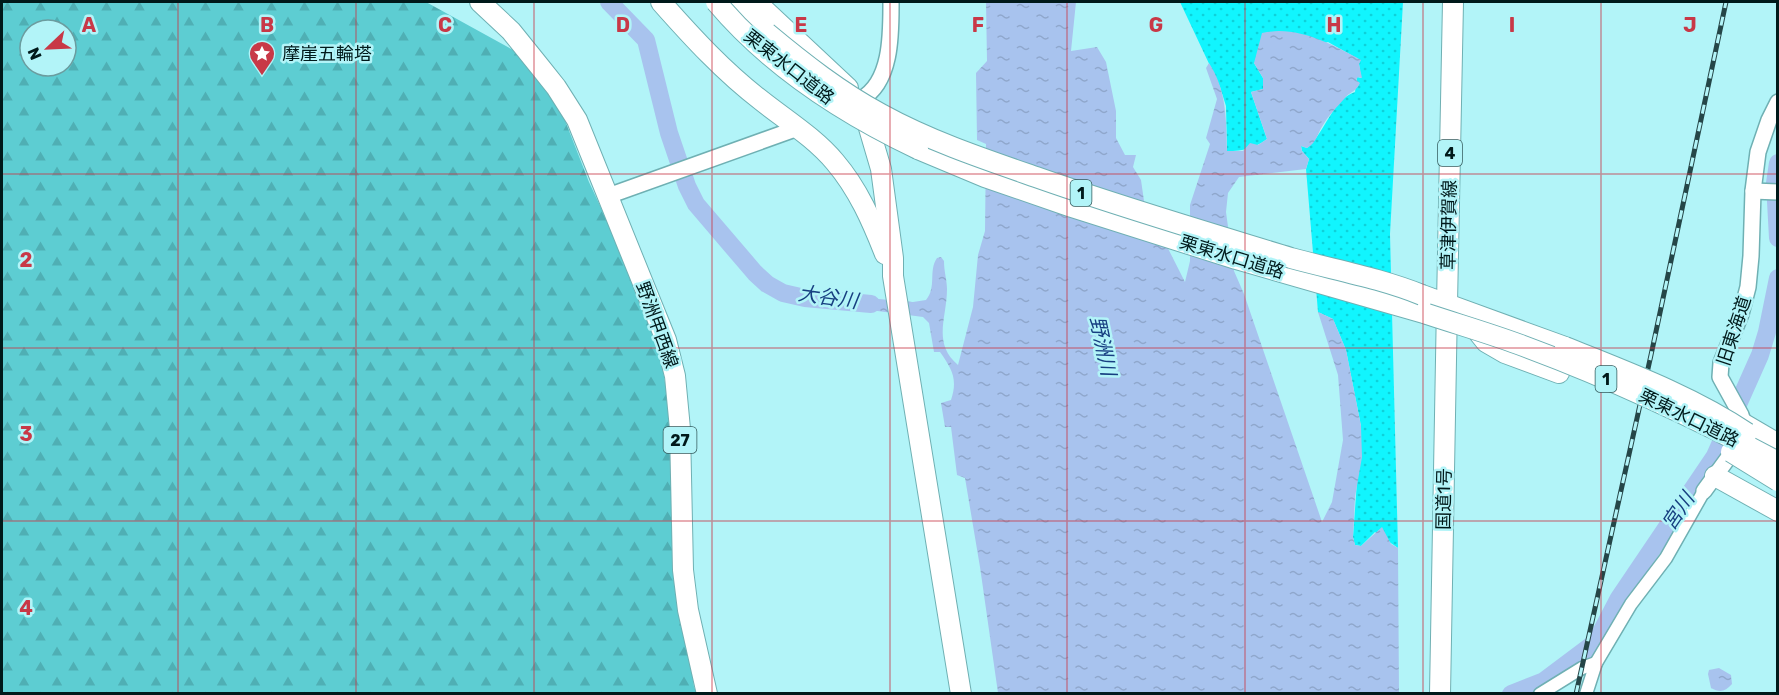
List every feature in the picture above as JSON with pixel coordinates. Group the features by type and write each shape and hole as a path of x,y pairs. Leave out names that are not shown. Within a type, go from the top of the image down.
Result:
{"main road":[{"name":"野洲甲西線","path":"480,2 511,32 556,87 577,120 666,340 675,376 680,429 683,570 688,610 707,693"},
{"path":"661,2 706,52 834,161 869,213 894,284"},
{"name":"栗東水口道路","path":"716,2 729,18 761,48 799,79 847,112 927,153 985,177 1072,207 1236,259 1427,314 1518,344 1642,395 1778,462"},
{"name":"栗東水口道路","path":"735,2 798,59 858,101 947,145 1164,219 1326,268 1395,284 1447,304"},
{"path":"756,2 861,99 881,169 893,258 894,284 961,693"},
{"name":"草津伊賀線","path":"1447,304 1453,2"},
{"name":"1","path":"1447,304 1617,368 1716,414 1778,454"},
{"name":"1","path":"1447,304 1468,320 1485,342 1505,353 1654,413 1703,437 1778,480"},
{"name":"国道1号","path":"1440,693 1447,304"},
{"path":"1742,418 1778,444"},
{"path":"1709,483 1778,511"}],"street":[{"path":"861,99 870,94 879,81 887,59 891,39 891,2"},
{"name":"旧東海道","path":"1742,418 1720,377 1721,363 1741,314 1748,287 1751,256 1764,191 1758,152 1778,102"},
{"path":"608,196 798,128"},
{"path":"1587,693 1596,663 1631,604 1666,558 1709,483 1742,440 1742,418"},
{"path":"1540,693 1596,663"}],"shaded area":[{"path":"1180,2 1403,2 1390,234 1398,548 1375,532 1361,546 1355,545 1353,537 1361,426 1346,350 1333,319 1318,312 1306,169 1309,159 1301,146 1307,148 1313,142 1334,109 1347,96 1355,92 1357,77 1361,78 1360,60 1328,42 1254,63 1263,78 1263,89 1251,92 1267,139 1248,149 1227,151 1226,106 1220,87"}],"green space":[{"path":"2,2 426,2 524,56 552,87 589,182 656,326 679,471 679,562 694,687 697,693 2,693"}],"water":[{"name":"野洲川","path":"986,2 1076,2 1071,51 1097,47 1106,62 1116,111 1116,138 1125,155 1136,155 1133,167 1141,180 1144,201 1185,282 1190,261 1190,205 1210,144 1206,138 1217,99 1206,68 1209,63 1222,95 1226,116 1227,151 1243,151 1250,143 1258,145 1267,139 1251,92 1263,89 1263,78 1254,63 1262,33 1275,31 1301,34 1326,42 1361,60 1359,64 1362,78 1358,77 1356,80 1360,83 1358,86 1330,115 1313,143 1307,148 1301,146 1309,159 1306,169 1239,177 1228,193 1226,212 1234,271 1244,294 1322,522 1332,502 1343,440 1338,375 1318,312 1333,319 1346,350 1361,426 1362,457 1355,497 1353,537 1355,545 1361,546 1382,527 1391,544 1398,548 1399,693 998,693 965,478 957,475 951,427 945,427 941,403 951,400 954,386 953,374 940,352 934,352 929,323 923,317 855,308 855,305 846,304 846,298 856,299 856,297 913,302 926,300 931,290 934,263 937,258 941,257 944,261 947,289 943,339 950,357 958,365 973,307 978,255 985,231 986,144 977,140 976,73 987,61"},
{"path":"1719,668 1731,675 1732,684 1722,691 1711,688 1708,674 1709,670"}],"waterway":[{"name":"大谷川","path":"609,2 646,40 669,133 687,186 696,204 755,273 767,284 783,293 805,298 871,304"},
{"name":"宮川","path":"1778,163 1775,183 1778,238"},
{"name":"宮川","path":"1511,694 1544,681 1596,642 1619,598 1715,456 1760,355 1778,278"}],"railway":[{"path":"1576,694 1726,2"}],"place":[{"name":"摩崖五輪塔","path":"262,77"}]}
